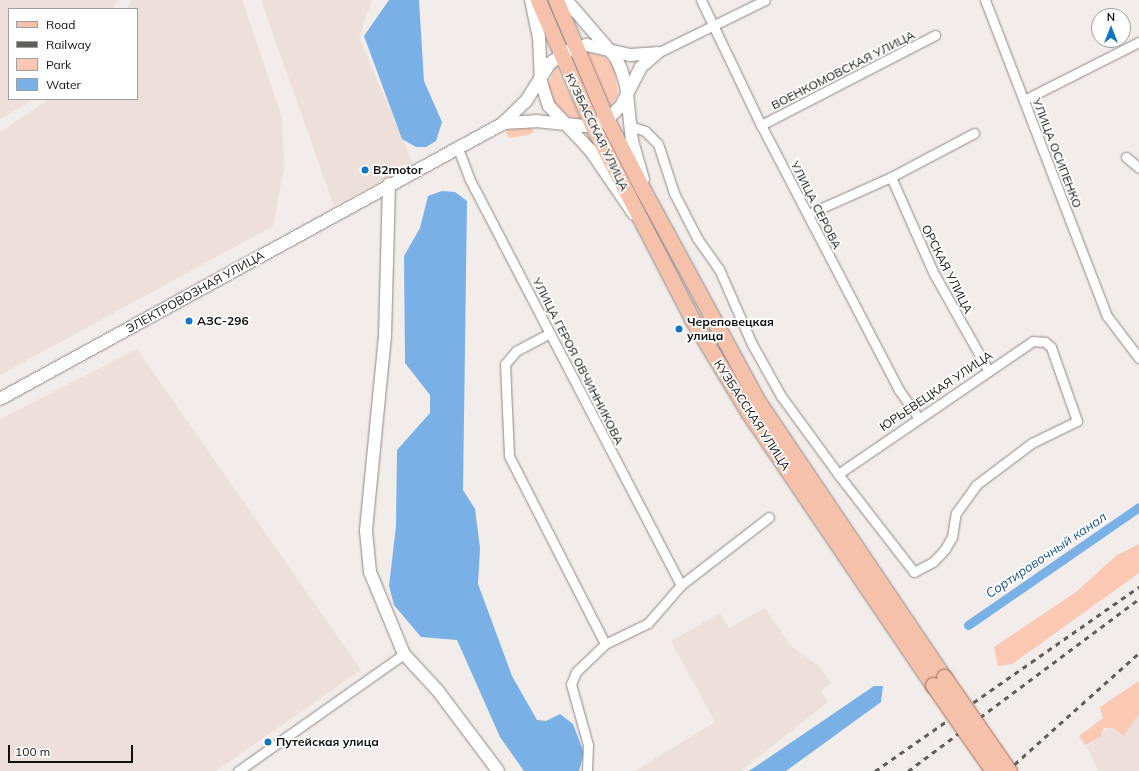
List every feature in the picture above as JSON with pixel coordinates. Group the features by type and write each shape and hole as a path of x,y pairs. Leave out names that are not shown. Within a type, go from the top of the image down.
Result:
{"main road":[{"name":"КУЗБАССКАЯ УЛИЦА","path":"538,0 592,125 692,319 748,412 939,681"},
{"name":"КУЗБАССКАЯ УЛИЦА","path":"556,0 607,120 658,218 759,403 939,681"},
{"path":"939,681 993,771"},
{"path":"939,681 1009,771"}],"street":[{"path":"531,0 539,37 541,76 549,106 561,124 591,152 622,201 642,224"},
{"path":"566,0 608,50 621,69 627,94 630,126 640,169 658,218"},
{"name":"УЛИЦА СЕРОВА","path":"701,0 712,27 761,125 899,390 918,417"},
{"path":"502,124 592,125 607,120 627,94 641,67 657,53 765,0"},
{"name":"УЛИЦА ОСИПЕНКО","path":"985,0 1107,316 1139,358"},
{"name":"ВОЕНКОМОВСКАЯ УЛИЦА","path":"761,125 935,36"},
{"path":"1024,100 1139,42"},
{"path":"502,124 526,101 541,76 561,55 576,48 598,46 608,50 630,54 657,53"},
{"name":"ЭЛЕКТРОВОЗНАЯ УЛИЦА","path":"0,399 457,146 502,124"},
{"path":"630,126 645,131 658,144 674,193 697,238 719,269 760,361 838,474"},
{"path":"808,214 891,177 974,133"},
{"name":"УЛИЦА ГЕРОЯ ОВЧИННИКОВА","path":"457,146 469,178 681,585"},
{"path":"1126,157 1139,168"},
{"name":"ОРСКАЯ УЛИЦА","path":"891,177 934,272 988,370"},
{"path":"389,184 385,336 367,552 374,588 404,654 438,691 498,771"},
{"path":"550,333 516,351 505,364 509,456 605,644"},
{"name":"ЮРЬЕВЕЦКАЯ УЛИЦА","path":"1033,341 1045,342 1051,347 1077,421 1032,443 976,485 956,513 952,537 945,549 933,562 914,572 838,474 918,417 1033,341"},
{"path":"587,771 588,745 571,684 576,672 605,644 648,623 681,585 769,517"},
{"path":"238,771 404,654"}],"shaded area":[{"path":"0,0 118,0 113,8 8,8 8,100 32,100 0,119"},
{"path":"132,0 242,0 282,117 284,167 273,226 0,375 0,132 48,100 138,100 138,8 127,8"},
{"path":"261,0 372,0 359,37 413,164 334,206"},
{"path":"137,349 361,670 216,771 0,771 0,419"},
{"path":"765,608 791,646 820,667 831,683 821,691 828,702 741,771 635,771 715,722 671,641 720,613 729,628"},
{"path":"1139,700 1139,771 1098,771 1087,747"}],"green space":[{"path":"583,51 604,56 614,67 618,95 610,108"},
{"path":"556,66 581,120 567,116 555,106 548,84"},
{"path":"528,125 534,132 528,135 509,138 506,133 508,127"},
{"path":"1139,544 1139,573 1012,664 998,666 994,647 1076,592 1117,555"},
{"path":"1139,681 1139,714 1123,736 1114,728 1104,728 1100,737 1085,745 1079,736 1103,718 1100,707"}],"water":[{"path":"389,0 419,0 424,81 442,122 436,141 426,147 416,147 402,139 364,36"},
{"path":"442,191 455,192 467,201 463,490 475,509 480,548 478,584 512,676 537,720 546,721 560,714 573,724 584,753 579,771 524,771 500,737 457,640 421,637 394,605 389,586 396,526 397,450 430,413 430,395 405,363 404,256 420,228 428,196"},
{"path":"874,686 883,686 881,702 786,771 749,771"}],"waterway":[{"name":"Сортировочный канал","path":"968,625 1139,507"}],"railway":[{"path":"875,771 1139,587"},
{"path":"908,771 1139,599"},
{"path":"1007,771 1139,653"}],"place":[{"name":"B2motor","path":"365,170"},
{"name":"АЗС-296","path":"189,321"},
{"name":"Череповецкая улица","path":"679,329"},
{"name":"Путейская улица","path":"268,742"}]}
